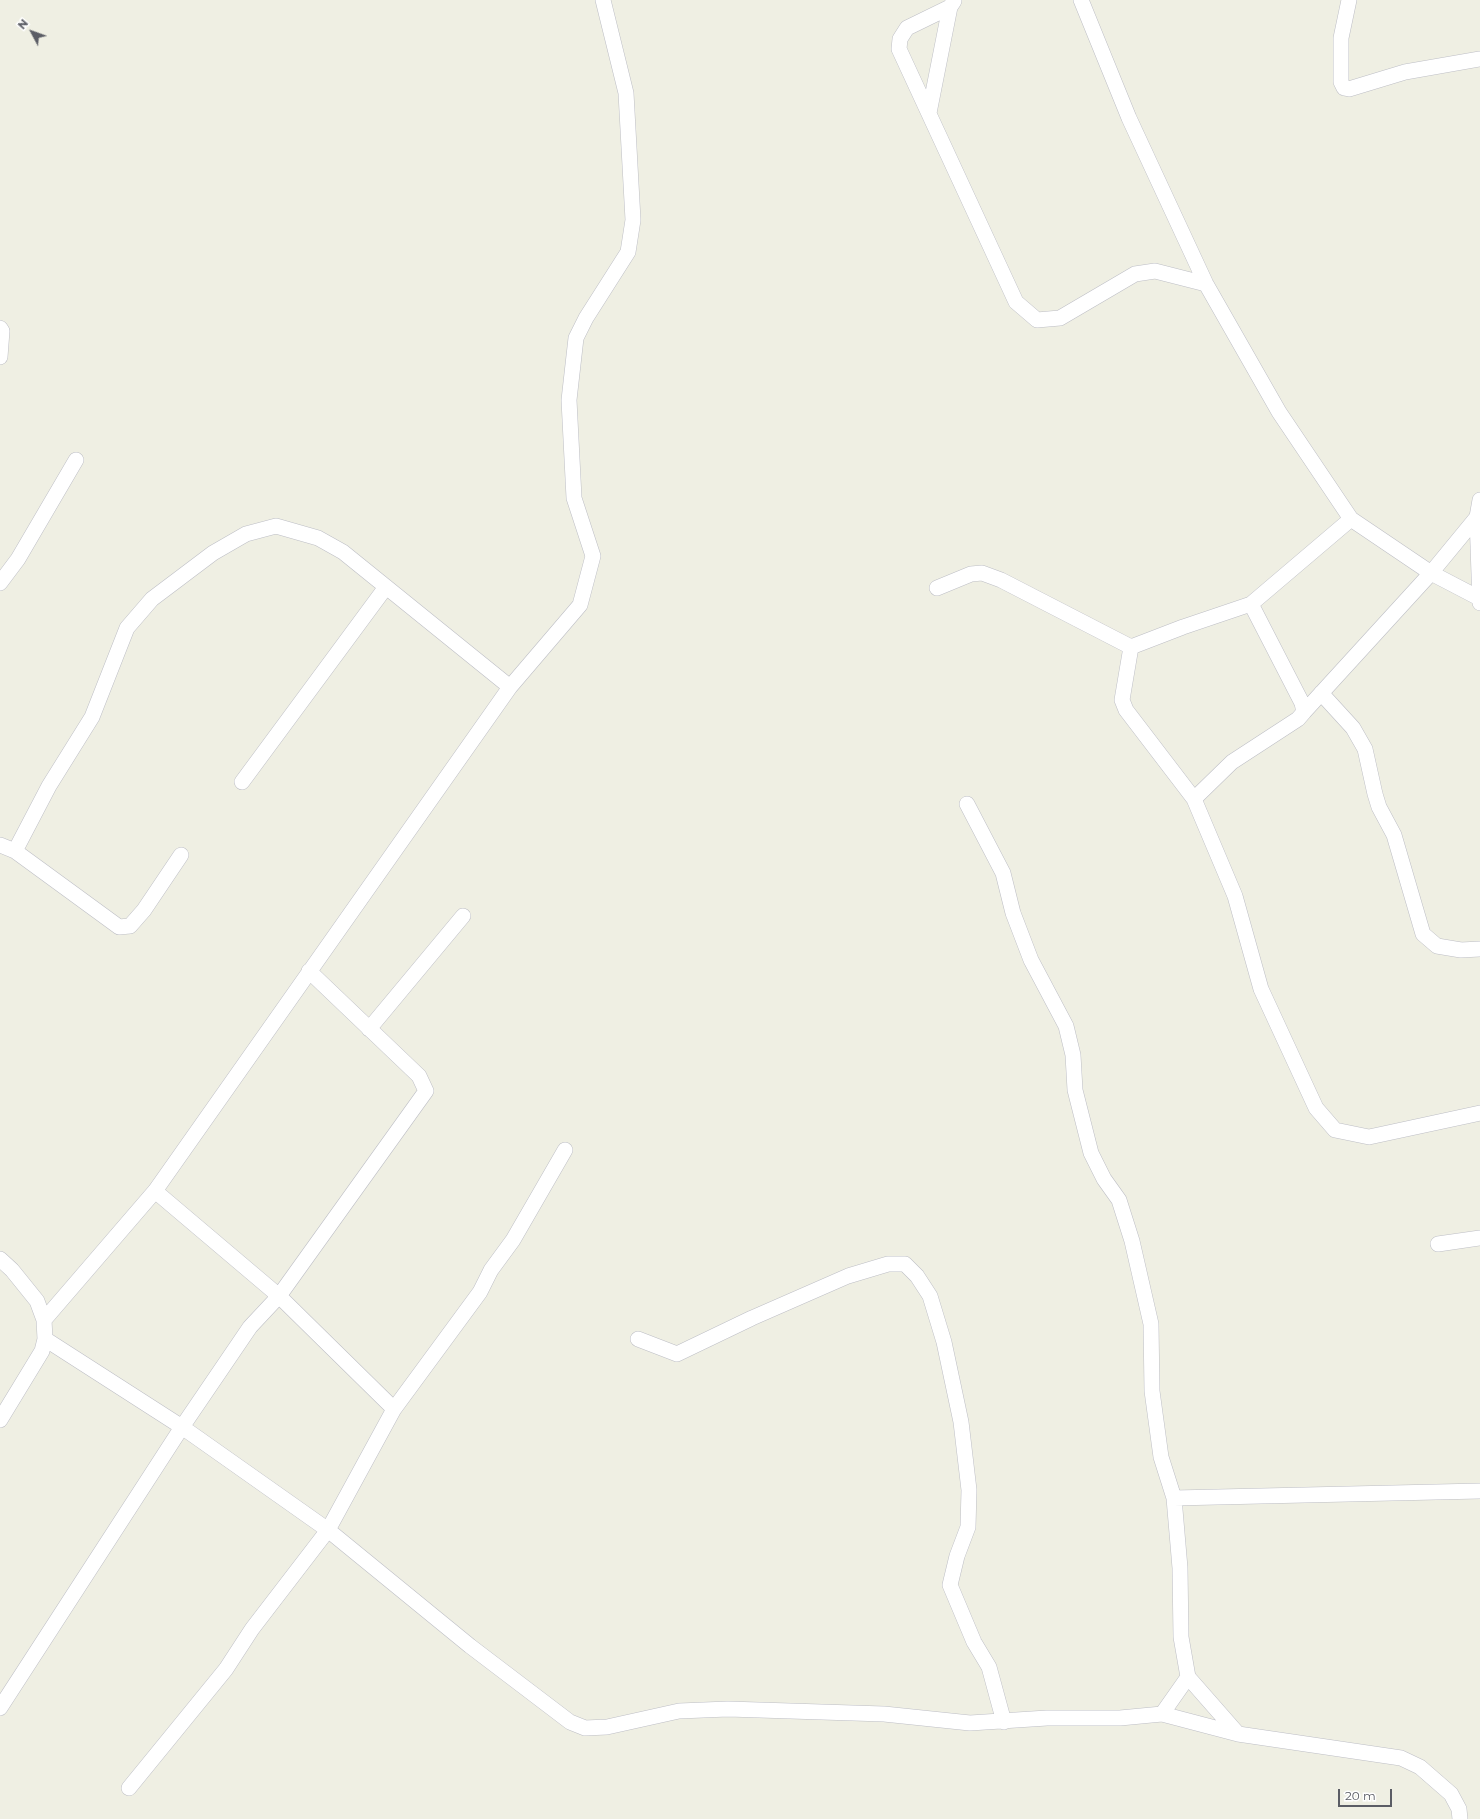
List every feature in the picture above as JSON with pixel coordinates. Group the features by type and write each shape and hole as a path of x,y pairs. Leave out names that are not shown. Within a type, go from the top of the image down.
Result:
{"street":[{"path":"44,1320 154,1191 510,687 580,605 593,556 574,498 569,400 576,338 586,318 628,252 633,220 626,93 603,0"},
{"path":"1081,0 1129,118 1206,284 1279,412 1351,519 1431,573 1479,600"},
{"path":"1349,0 1341,38 1340,82 1344,88 1349,89 1405,72 1480,59"},
{"path":"952,3 907,28 900,39 899,49 1016,302 1037,320 1060,318 1135,274 1155,271 1206,284"},
{"path":"928,113 952,3"},
{"path":"0,328 2,331 0,357"},
{"path":"0,583 18,559 76,460"},
{"path":"1479,600 1477,517 1480,500"},
{"path":"1194,799 1232,762 1298,719 1431,573 1477,517"},
{"path":"937,588 971,574 982,573 1001,580 1131,647 1183,627 1251,604 1351,519"},
{"path":"15,851 49,786 92,717 127,628 152,598 213,553 246,534 276,526 318,538 343,552 510,687"},
{"path":"242,782 386,587"},
{"path":"1251,604 1302,703 1304,712"},
{"path":"1131,647 1122,688 1122,700 1126,710 1194,799 1235,896 1261,989 1316,1108 1335,1130 1369,1137 1480,1113"},
{"path":"1321,693 1353,728 1365,749 1377,801 1394,835 1423,934 1437,946 1461,950 1480,950"},
{"path":"967,804 1003,873 1013,913 1032,960 1066,1026 1073,1055 1075,1090 1091,1153 1104,1179 1119,1200 1132,1241 1151,1324 1152,1391 1161,1457 1174,1498 1180,1568 1181,1637 1188,1677 1238,1734"},
{"path":"0,845 15,851 119,927 130,926 144,910 180,855"},
{"path":"370,1029 463,916"},
{"path":"0,1708 182,1427 250,1327 279,1296 426,1091 419,1076 309,971"},
{"path":"129,1788 226,1669 252,1629 328,1530 394,1409 480,1292 491,1270 513,1240 565,1150"},
{"path":"154,1191 279,1296 394,1409"},
{"path":"1438,1244 1480,1238"},
{"path":"0,1258 12,1270 37,1301 44,1320 45,1339 42,1351 0,1420"},
{"path":"638,1339 676,1354 752,1318 848,1276 888,1264 905,1264 917,1276 930,1296 944,1342 961,1422 969,1490 968,1527 957,1556 950,1585 974,1642 989,1667 1004,1722"},
{"path":"45,1339 182,1427 328,1530 470,1646 570,1722 585,1728 607,1727 679,1711 728,1709 884,1714 970,1723 1004,1722 1047,1718 1120,1718 1162,1714 1238,1734 1401,1758 1420,1767 1451,1794 1459,1809 1460,1819"},
{"path":"1174,1498 1480,1491"},
{"path":"1162,1714 1188,1677"}]}
